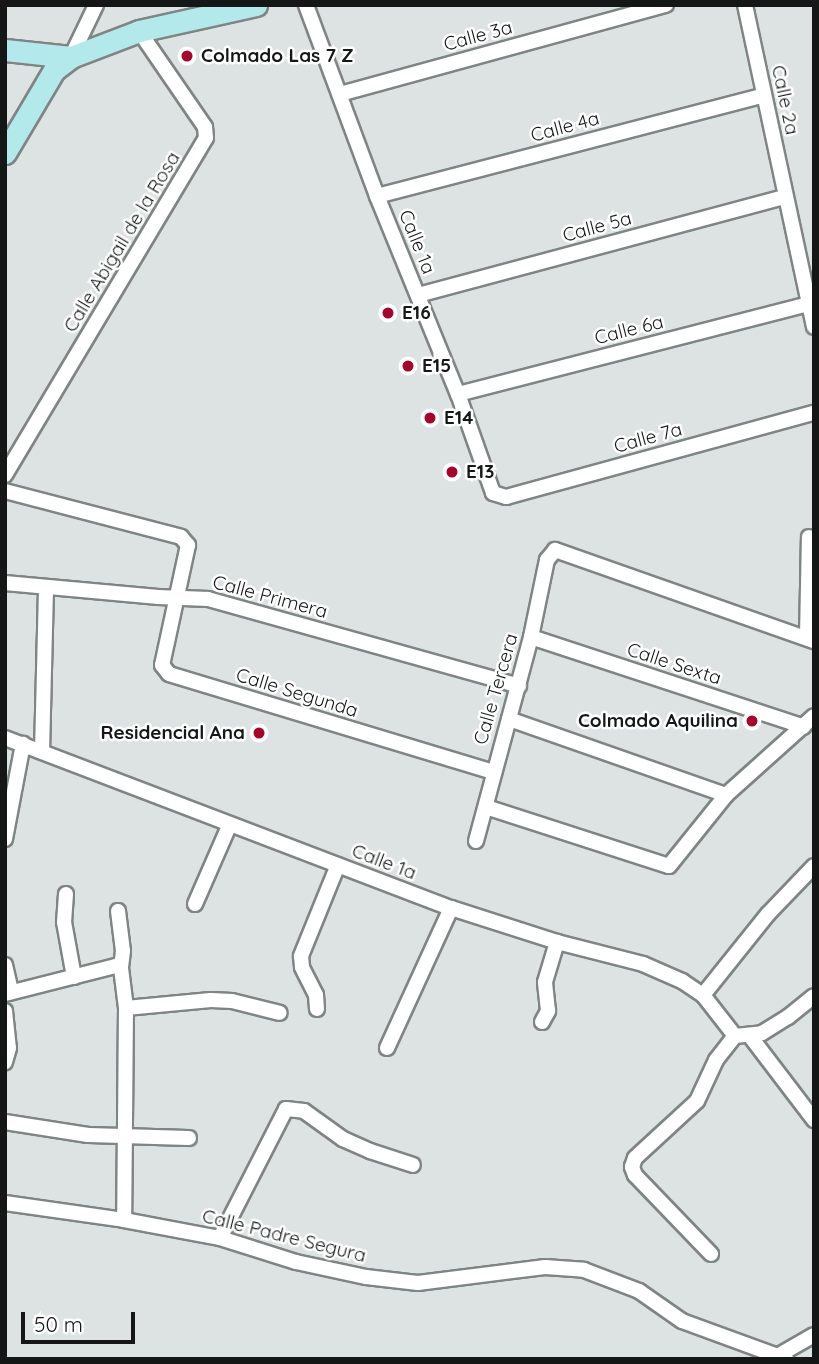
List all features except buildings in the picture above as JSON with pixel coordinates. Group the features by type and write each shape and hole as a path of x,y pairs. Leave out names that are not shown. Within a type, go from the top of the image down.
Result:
{"main road":[{"path":"5,153 54,70 71,57 139,31 256,5"},
{"path":"5,50 71,57"}],"street":[{"path":"71,57 96,5"},
{"name":"Calle 1a","path":"306,5 377,196 458,394 493,493"},
{"name":"Calle 3a","path":"340,94 666,5"},
{"name":"Calle 2a","path":"745,5 814,327"},
{"name":"Calle Abigail de la Rosa","path":"5,475 206,138 205,127 139,31"},
{"name":"Calle 4a","path":"377,196 764,95"},
{"name":"Calle 5a","path":"418,295 785,197"},
{"name":"Calle 6a","path":"458,394 811,309"},
{"name":"Calle 7a","path":"493,493 506,497 814,414"},
{"path":"5,491 181,537 188,545 179,597"},
{"path":"809,537 810,639"},
{"name":"Calle Tercera","path":"475,841 519,686 547,560 555,550 810,639"},
{"name":"Calle Primera","path":"5,583 208,599 519,686"},
{"path":"42,752 47,587"},
{"name":"Calle Segunda","path":"179,597 162,665 169,674 493,772"},
{"name":"Calle Sexta","path":"531,637 809,722"},
{"path":"509,719 726,795"},
{"path":"486,807 669,866 726,795 809,722"},
{"name":"Calle 1a","path":"5,738 451,908 557,942 643,964 682,981 704,995 814,1119"},
{"path":"5,839 23,744"},
{"path":"195,904 230,824"},
{"path":"317,1009 316,995 302,967 301,956 338,865"},
{"path":"704,995 768,914 814,866"},
{"path":"66,894 64,922 74,977"},
{"path":"387,1048 451,908"},
{"path":"118,911 123,951 118,967 126,1008 124,1220"},
{"path":"542,1022 548,1011 545,982 557,942"},
{"path":"5,965 8,993 118,967"},
{"path":"710,1254 635,1175 632,1167 635,1158 697,1101 716,1060 743,1036 788,1017 814,996"},
{"path":"126,1008 232,1000 280,1013"},
{"path":"5,1011 9,1032 5,1062"},
{"path":"220,1238 286,1109 304,1111 343,1139 370,1152 413,1165"},
{"path":"5,1122 126,1138 189,1138"},
{"name":"Calle Padre Segura","path":"5,1203 124,1220 220,1238 296,1262 366,1277 418,1283 545,1267 584,1270 639,1292 682,1321 783,1357"},
{"path":"783,1357 814,1335"}],"place":[{"name":"Colmado Las 7 Z","path":"187,56"},
{"name":"E16","path":"388,313"},
{"name":"E15","path":"408,366"},
{"name":"E14","path":"430,418"},
{"name":"E13","path":"452,472"},
{"name":"Colmado Aquilina","path":"752,721"},
{"name":"Residencial Ana","path":"259,733"}]}
